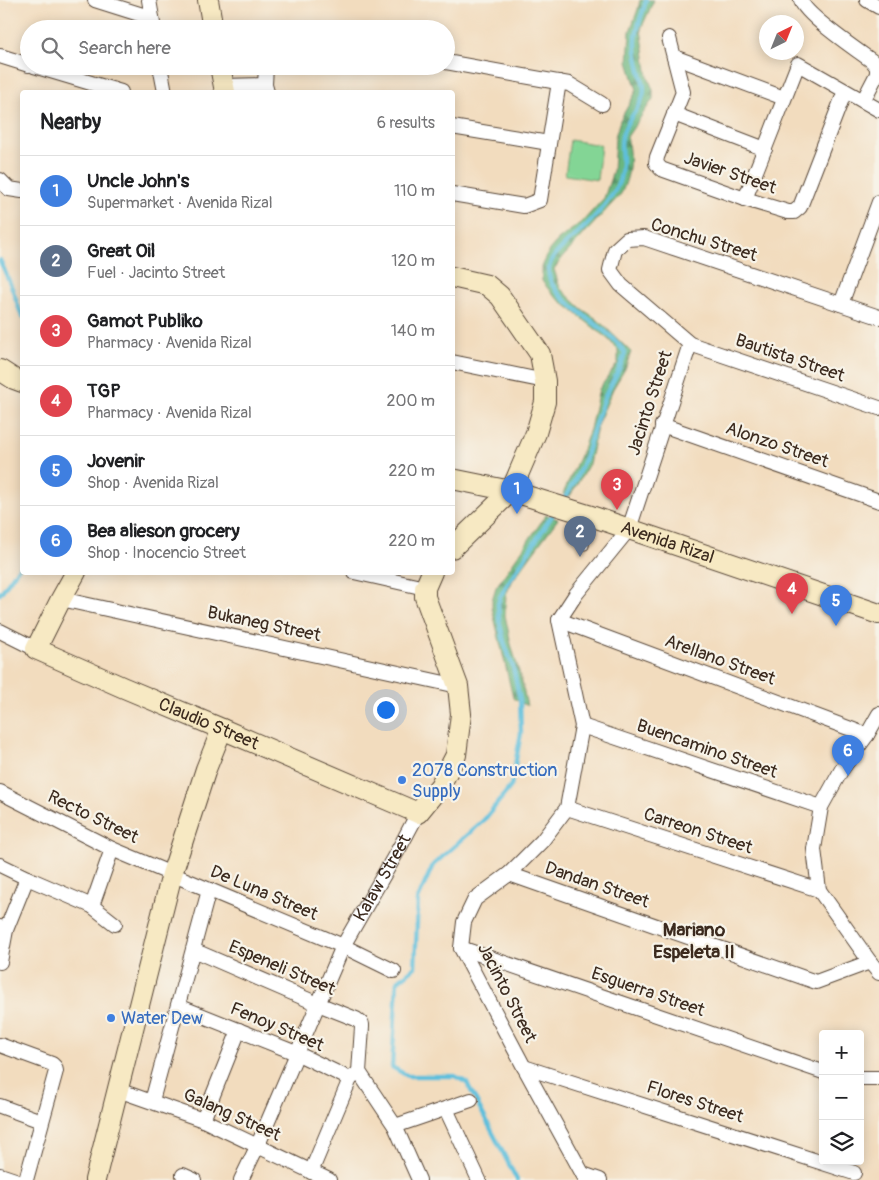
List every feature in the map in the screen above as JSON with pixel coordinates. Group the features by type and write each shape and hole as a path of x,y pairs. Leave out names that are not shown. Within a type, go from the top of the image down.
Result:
{"main road":[{"path":"208,0 211,20"},
{"path":"222,75 225,90"},
{"path":"455,278 487,284 500,296 540,354 545,381 545,402 536,432 511,491 455,545"},
{"path":"0,370 20,381"},
{"name":"Avenida Rizal","path":"455,480 511,491 560,506 879,614"},
{"path":"36,649 74,575"},
{"name":"Kalaw Street","path":"418,813 440,786 456,754 461,714 458,686 425,597 428,580"},
{"name":"Claudio Street","path":"36,649 418,813"},
{"path":"95,1180 172,874 206,769 222,729"}],"street":[{"path":"95,0 145,20"},
{"path":"149,0 152,20"},
{"path":"801,0 814,18 872,61 877,67 876,74 863,101"},
{"path":"867,0 879,7"},
{"path":"669,38 683,92 674,114 765,149"},
{"path":"0,56 20,62"},
{"path":"674,57 784,98"},
{"path":"455,64 569,84 602,104"},
{"path":"745,199 798,64 879,110"},
{"path":"64,75 114,90"},
{"path":"162,75 165,90"},
{"path":"225,90 266,89 266,75"},
{"path":"455,194 524,206 540,200 559,82"},
{"name":"Javier Street","path":"674,114 657,157 656,164 661,169 745,199 788,212 794,212 800,207 845,91"},
{"path":"455,127 549,143"},
{"path":"0,180 9,189 20,190"},
{"path":"841,304 878,207"},
{"name":"Conchu Street","path":"690,344 621,285 610,270 615,250 627,240 644,238 879,317"},
{"name":"Bautista Street","path":"690,344 879,408"},
{"name":"Jacinto Street","path":"584,1177 461,948 464,922 475,899 509,874 542,841 566,808 582,726 559,620 598,560 629,529 690,344"},
{"path":"455,363 545,381"},
{"name":"Alonzo Street","path":"662,425 879,501"},
{"path":"382,575 428,580"},
{"name":"Bukaneg Street","path":"61,599 458,686"},
{"name":"Arellano Street","path":"559,620 868,735"},
{"name":"Claudio Street","path":"0,631 36,649"},
{"path":"879,714 868,735 842,768 821,807 814,849 819,890 879,973"},
{"name":"Buencamino Street","path":"582,726 821,807"},
{"name":"Recto Street","path":"0,792 112,848 172,874"},
{"name":"Carreon Street","path":"566,808 819,890"},
{"name":"Kalaw Street","path":"241,1180 343,946 418,813"},
{"path":"92,906 112,848"},
{"path":"0,865 92,906 115,924"},
{"name":"De Luna Street","path":"172,874 343,946 394,971"},
{"name":"Dandan Street","path":"509,874 816,982 870,962"},
{"path":"0,962 3,928 27,878"},
{"path":"152,1102 209,890"},
{"name":"Esguerra Street","path":"461,948 819,1071"},
{"name":"Espeneli Street","path":"193,950 356,1019 362,1024 362,1027 355,1076"},
{"name":"Fenoy Street","path":"178,1006 355,1076"},
{"path":"203,1120 239,1030"},
{"path":"0,1045 52,1064 56,1071 26,1180"},
{"name":"Flores Street","path":"524,1067 854,1172"},
{"path":"311,1172 355,1076 395,1126 419,1180"},
{"path":"864,1078 879,1078"},
{"name":"Galang Street","path":"118,1090 203,1120 329,1180"},
{"path":"395,1126 472,1100"},
{"path":"0,1106 41,1121"},
{"path":"446,1109 479,1180"},
{"path":"0,1175 15,1180"},
{"path":"584,1177 600,1180"}],"lane":[{"path":"585,546 588,515"}],"green space":[{"path":"640,0 654,0 641,29 648,77 653,90 653,99 627,137 629,166 627,179 621,194 554,269 560,288 582,309 597,319 631,352 625,369 613,389 598,423 589,464 570,496 563,494 590,429 599,389 618,363 618,350 608,339 553,295 542,281 542,267 549,250 558,240 584,220 604,198 613,171 615,137 620,120 637,90 628,62 630,31"},
{"path":"570,140 601,145 597,180 565,175"},
{"path":"546,515 558,519 513,580 506,594 505,615 527,706 513,698 492,608 492,600 496,587"}],"waterway":[{"path":"563,501 582,465 604,399 625,353 607,333 561,296 553,286 549,276 549,267 558,251 603,208 619,181 622,168 622,136 644,92 636,43 637,30 646,0"},
{"path":"0,260 20,311"},
{"path":"517,1180 467,1083 455,1076 408,1076 392,1067 397,982 415,967 418,899 433,865 484,820 511,786 521,733 520,700 513,667 504,642 498,604 505,588 555,511"},
{"path":"0,594 20,566"}],"place":[{"name":"Gamot Publiko","path":"617,510"},
{"name":"Uncle John's","path":"517,514"},
{"name":"Great Oil","path":"580,557"},
{"name":"TGP","path":"792,614"},
{"name":"Jovenir","path":"836,626"},
{"name":"Bea alieson grocery","path":"848,776"},
{"name":"2078 Construction Supply","path":"402,780"},
{"name":"Water Dew","path":"111,1018"}],"district":[{"name":"Mariano Espeleta II","path":"694,941"}]}
